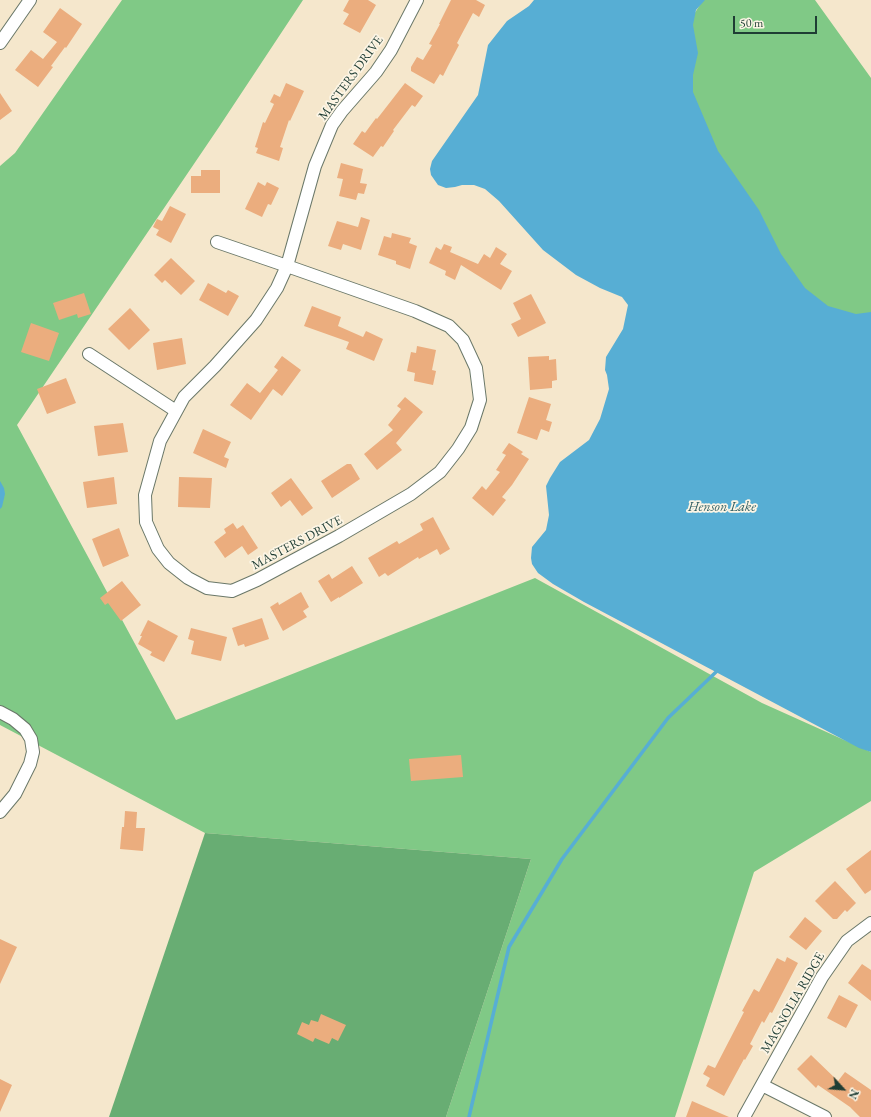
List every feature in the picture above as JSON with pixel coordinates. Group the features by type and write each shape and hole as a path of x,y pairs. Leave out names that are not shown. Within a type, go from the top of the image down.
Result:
{"street":[{"path":"0,43 30,0"},
{"name":"MASTERS DRIVE","path":"217,242 287,266 415,311 449,326 463,340 476,368 480,400 471,428 458,449 440,472 412,494 339,536 257,580 232,591 207,588 188,578 169,563 158,549 146,522 145,495 160,441 184,397 216,366 256,320 277,288 287,266 315,166 332,126 342,111 376,72 391,50 417,0"},
{"path":"89,354 176,411"},
{"path":"0,712 13,719 25,729 31,740 33,752 30,764 15,794 0,812"},
{"name":"MAGNOLIA RIDGE","path":"744,1117 822,977 847,941 871,923"},
{"path":"762,1085 825,1117"}],"green space":[{"path":"122,0 303,0 219,127 17,425 176,720 535,578 762,703 871,752 871,801 754,872 675,1117 446,1117 531,859 205,833 0,725 0,166 15,153"},
{"path":"703,0 815,0 871,78 871,318 807,323 689,160 677,41"},
{"path":"205,833 531,859 446,1117 109,1117"}],"water":[{"name":"Henson Lake","path":"534,0 705,0 696,10 693,25 698,53 693,75 693,92 718,151 759,210 781,254 805,288 828,306 856,314 871,312 871,752 859,748 584,602 553,584 538,573 532,564 532,547 546,530 549,515 546,486 560,462 589,440 600,419 609,389 605,370 606,357 623,329 628,305 622,297 600,288 576,275 543,250 499,201 485,189 474,185 462,185 446,188 438,185 431,175 430,169 432,161 478,95 488,45 507,21 529,6"},
{"path":"0,481 4,488 5,494 2,507 0,509"}],"building":[{"path":"349,0 368,0 376,5 360,33 343,24 349,14 343,11"},
{"path":"451,0 476,0 485,5 479,17 473,13 457,43 459,45 443,76 440,74 434,84 411,71 411,67 417,57 423,60 432,45 429,44"},
{"path":"60,8 82,24 66,48 65,47 51,66 53,67 38,87 15,70 31,50 43,59 57,42 43,32"},
{"path":"286,83 304,91 290,121 289,120 280,147 283,148 279,161 256,153 258,148 255,147 263,122 265,123 274,104 270,102 274,94 280,97"},
{"path":"405,83 423,96 415,107 412,105 393,130 394,131 383,147 381,146 373,157 353,144 362,131 365,133 376,118 377,119"},
{"path":"0,93 12,111 0,120"},
{"path":"341,163 363,169 360,183 367,184 364,194 358,193 356,200 339,196 343,179 337,178"},
{"path":"201,170 220,170 220,193 191,193 191,176 201,176"},
{"path":"258,182 265,186 267,182 279,188 271,205 268,204 262,217 245,209"},
{"path":"170,206 186,214 171,243 156,235 159,230 153,227 157,219 162,221"},
{"path":"361,217 370,220 361,250 343,244 341,250 328,246 337,221 358,227"},
{"path":"392,233 411,238 409,243 417,246 410,269 396,264 396,261 378,255 384,236 391,238"},
{"path":"444,244 452,247 450,252 478,264 484,254 490,258 496,247 507,254 500,264 512,271 501,290 461,265 455,280 445,275 446,271 429,263 436,247 441,250"},
{"path":"171,258 195,281 181,295 165,280 162,283 154,275"},
{"path":"208,283 226,293 228,290 239,296 228,316 199,300"},
{"path":"84,293 91,314 78,318 77,314 59,320 53,303"},
{"path":"531,294 546,323 518,337 511,324 521,319 513,303"},
{"path":"312,306 341,317 338,326 363,337 366,331 383,339 374,361 346,349 349,342 304,326"},
{"path":"130,308 150,330 129,350 108,329"},
{"path":"31,323 59,333 49,361 21,352"},
{"path":"182,338 186,364 157,370 153,343"},
{"path":"417,346 436,350 432,370 436,371 433,385 414,381 415,373 407,371 411,352 416,353"},
{"path":"282,356 301,370 282,396 273,389 251,420 230,405 247,383 260,393 278,370 274,367"},
{"path":"549,356 549,360 556,359 557,380 552,381 552,388 530,390 528,357"},
{"path":"66,378 76,403 47,414 37,389"},
{"path":"405,397 423,412 396,443 402,450 377,470 364,454 393,430 388,425 401,409 397,406"},
{"path":"529,397 551,404 546,420 552,422 549,432 541,429 537,440 517,433"},
{"path":"123,423 128,452 98,456 94,426"},
{"path":"203,429 231,442 224,457 229,459 226,468 193,453"},
{"path":"509,443 523,452 521,454 529,459 512,485 502,497 506,500 493,516 472,498 482,486 486,490 500,472 496,470 506,455 502,453"},
{"path":"347,464 351,464 360,479 332,498 321,481"},
{"path":"114,477 117,504 87,508 83,482"},
{"path":"179,477 212,478 210,508 178,507"},
{"path":"291,478 313,508 302,516 290,500 281,507 271,493"},
{"path":"433,517 450,549 440,555 437,549 419,559 418,557 388,576 385,573 379,577 368,558 397,541 399,544 423,530 420,524"},
{"path":"233,523 237,529 243,525 258,548 248,555 242,546 225,558 214,542 226,533 224,529"},
{"path":"119,528 129,556 103,567 92,539"},
{"path":"352,566 363,583 331,602 318,581 329,574 332,579"},
{"path":"122,581 141,605 121,621 108,603 105,605 100,598"},
{"path":"301,592 309,607 303,611 307,617 283,631 270,607 278,602 279,605"},
{"path":"262,618 269,639 245,647 244,644 238,646 232,628"},
{"path":"148,620 178,636 164,662 150,655 152,652 138,644 142,636 140,636"},
{"path":"191,628 227,637 221,661 191,654 194,641 188,639"},
{"path":"461,755 463,777 411,781 409,759"},
{"path":"125,811 137,812 136,828 145,828 143,851 120,849"},
{"path":"871,850 871,890 865,894 846,869"},
{"path":"835,881 856,903 847,912 845,910 837,919 833,919 815,901"},
{"path":"805,917 822,931 806,950 789,937"},
{"path":"0,939 17,947 0,984"},
{"path":"787,957 798,963 772,1013 770,1012 764,1023 762,1021 750,1044 753,1046 745,1060 744,1059 724,1096 706,1086 710,1078 703,1074 708,1065 715,1068 744,1012 742,1011 754,989 759,992 777,958 785,962"},
{"path":"862,964 871,970 871,1001 848,983"},
{"path":"839,995 858,1005 846,1028 827,1018"},
{"path":"321,1014 346,1025 338,1041 332,1038 329,1044 315,1038 313,1042 297,1034 302,1022 309,1025 311,1020 318,1022"},
{"path":"811,1055 838,1081 845,1072 871,1090 871,1117 860,1117 850,1107 818,1085 816,1088 797,1069"},
{"path":"0,1079 12,1085 0,1112"},
{"path":"692,1101 729,1117 686,1117"}],"waterway":[{"path":"469,1117 509,947 562,859 668,718 716,672"}]}
